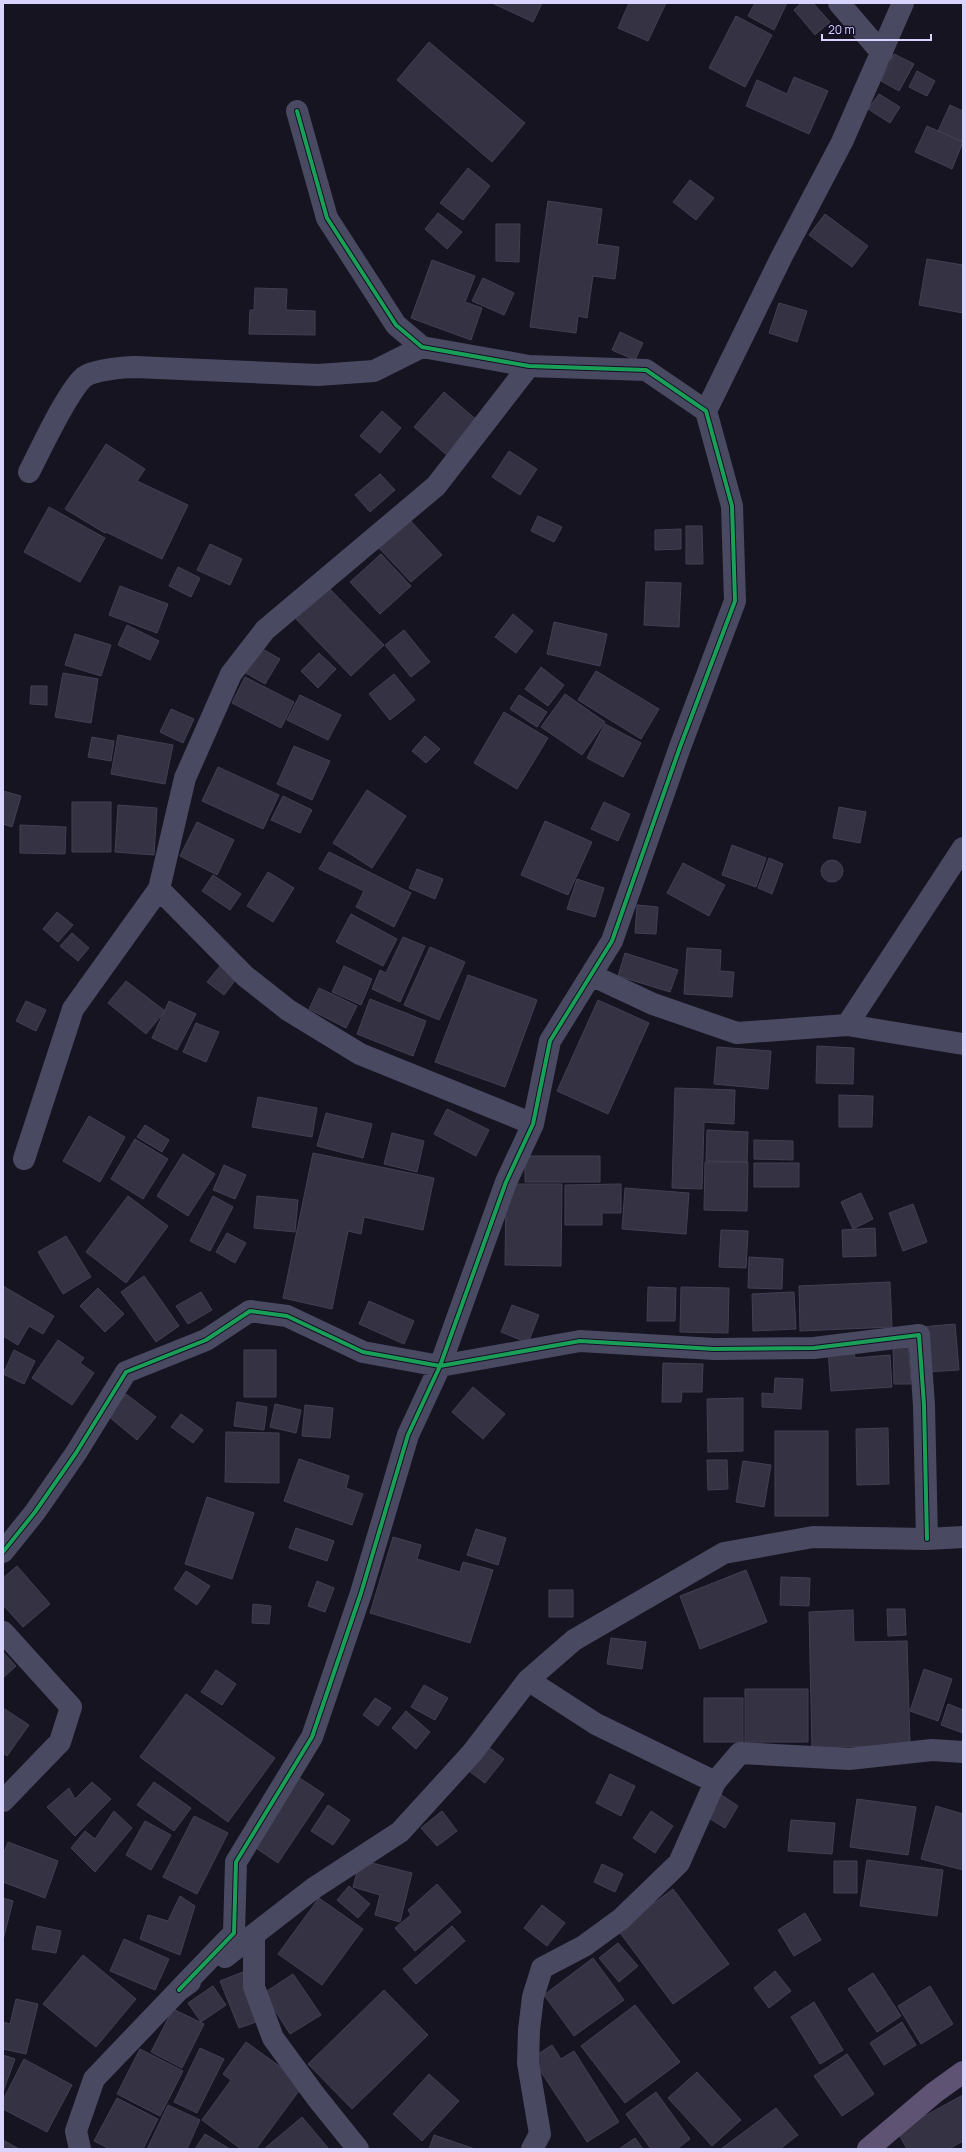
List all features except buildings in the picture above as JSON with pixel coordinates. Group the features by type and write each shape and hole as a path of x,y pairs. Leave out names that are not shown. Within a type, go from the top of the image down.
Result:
{"main road":[{"path":"868,2149 934,2093 963,2072"}],"street":[{"path":"839,3 882,53"},
{"path":"706,411 782,256 842,142 903,3"},
{"path":"82,2148 76,2131 94,2079 234,1933 236,1862 312,1737 361,1593 408,1435 440,1366 506,1182 533,1124 550,1041 612,941 680,747 735,601 732,506 706,411 646,370 529,366 422,347 396,325 327,218 297,111"},
{"path":"29,472 72,393 85,376 115,368 135,366 318,375 374,371 422,347"},
{"path":"24,1159 73,1009 159,889 185,778 231,674 265,630 436,486 529,366"},
{"path":"846,1025 963,848"},
{"path":"159,889 245,976 288,1010 360,1054 533,1124"},
{"path":"592,975 653,1004 737,1033 846,1025 963,1044"},
{"path":"3,1552 35,1512 76,1453 126,1372 206,1340 250,1310 287,1316 363,1352 440,1366 580,1341 714,1349 814,1348 919,1335 924,1406 927,1538"},
{"path":"179,1990 254,1935 314,1888 400,1832 472,1753 528,1680 574,1640 724,1553 813,1537 963,1537"},
{"path":"3,1632 71,1707 60,1742 3,1801"},
{"path":"528,1680 596,1724 715,1782"},
{"path":"532,2149 540,2134 528,2064 529,2030 533,1997 542,1968 584,1946 621,1919 679,1863 715,1782 740,1753 849,1759 932,1750 963,1752"},
{"path":"254,1935 254,1987 273,2038 317,2098 358,2149"}],"cycle path":[{"path":"179,1990 234,1933 236,1862 312,1737 361,1593 408,1435 440,1366 506,1182 533,1124 550,1041 612,941 680,747 735,601 732,506 706,411 646,370 529,366 422,347 396,325 327,218 297,111"},
{"path":"3,1552 35,1512 76,1453 126,1372 206,1340 250,1311 287,1316 363,1352 440,1366 580,1341 714,1349 814,1348 919,1335 924,1405 927,1539"}]}
